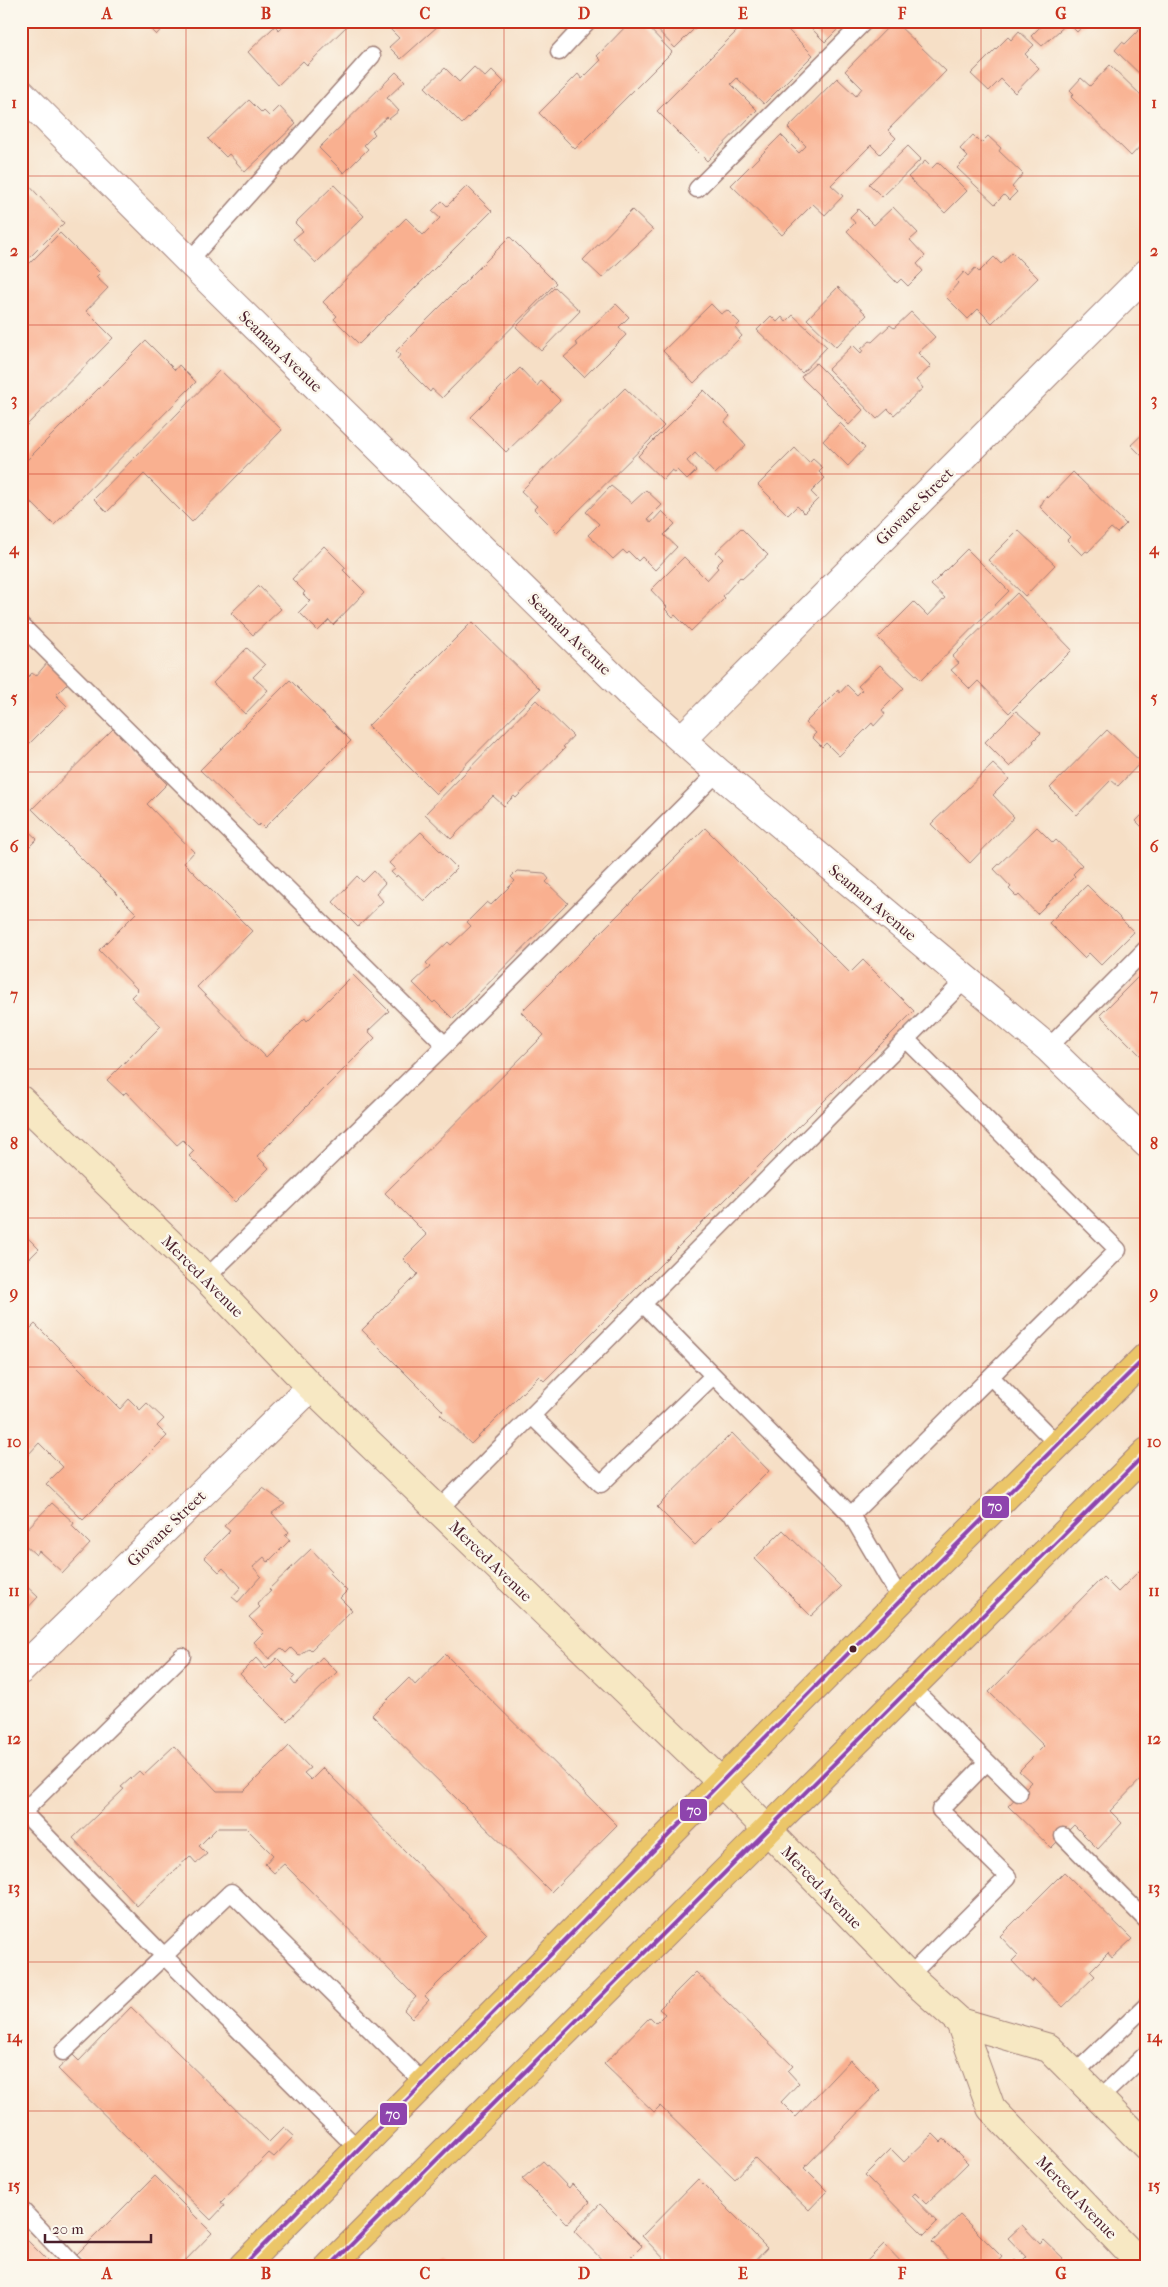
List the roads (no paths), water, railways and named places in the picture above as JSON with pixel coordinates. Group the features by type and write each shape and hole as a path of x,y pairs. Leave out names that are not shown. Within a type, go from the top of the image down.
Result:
{"main road":[{"path":"244,2266 901,1600 1147,1356"},
{"path":"330,2266 1147,1452"}],"street":[{"name":"Seaman Avenue","path":"21,93 189,261 631,695 682,738 718,772 1048,1048 1145,1140"},
{"name":"Giovane Street","path":"682,738 1147,273"},
{"name":"Merced Avenue","path":"21,1100 206,1278 310,1387 721,1782 909,1976 960,2022 1049,2048 1147,2147"},
{"name":"Giovane Street","path":"21,1670 310,1387"},
{"name":"Merced Avenue","path":"960,2022 992,2108 1143,2266"}],"lane":[{"path":"559,52 588,21"},
{"path":"697,189 865,21"},
{"path":"189,261 372,56"},
{"path":"21,625 445,1045"},
{"path":"206,1278 445,1045 718,772"},
{"path":"1048,1048 1147,948"},
{"path":"438,1510 966,979"},
{"path":"851,1515 1118,1250 906,1040"},
{"path":"643,1304 851,1515 901,1600"},
{"path":"532,1416 601,1484 713,1376"},
{"path":"991,1377 1058,1445"},
{"path":"182,1656 23,1812 358,2150"},
{"path":"911,1687 1019,1794"},
{"path":"909,1976 1008,1877 940,1810 987,1762"},
{"path":"1062,1836 1147,1921"},
{"path":"63,2052 231,1892 424,2082"},
{"path":"1074,2074 1147,2005"},
{"path":"1099,2099 1147,2053"},
{"path":"21,2209 75,2266"}]}
